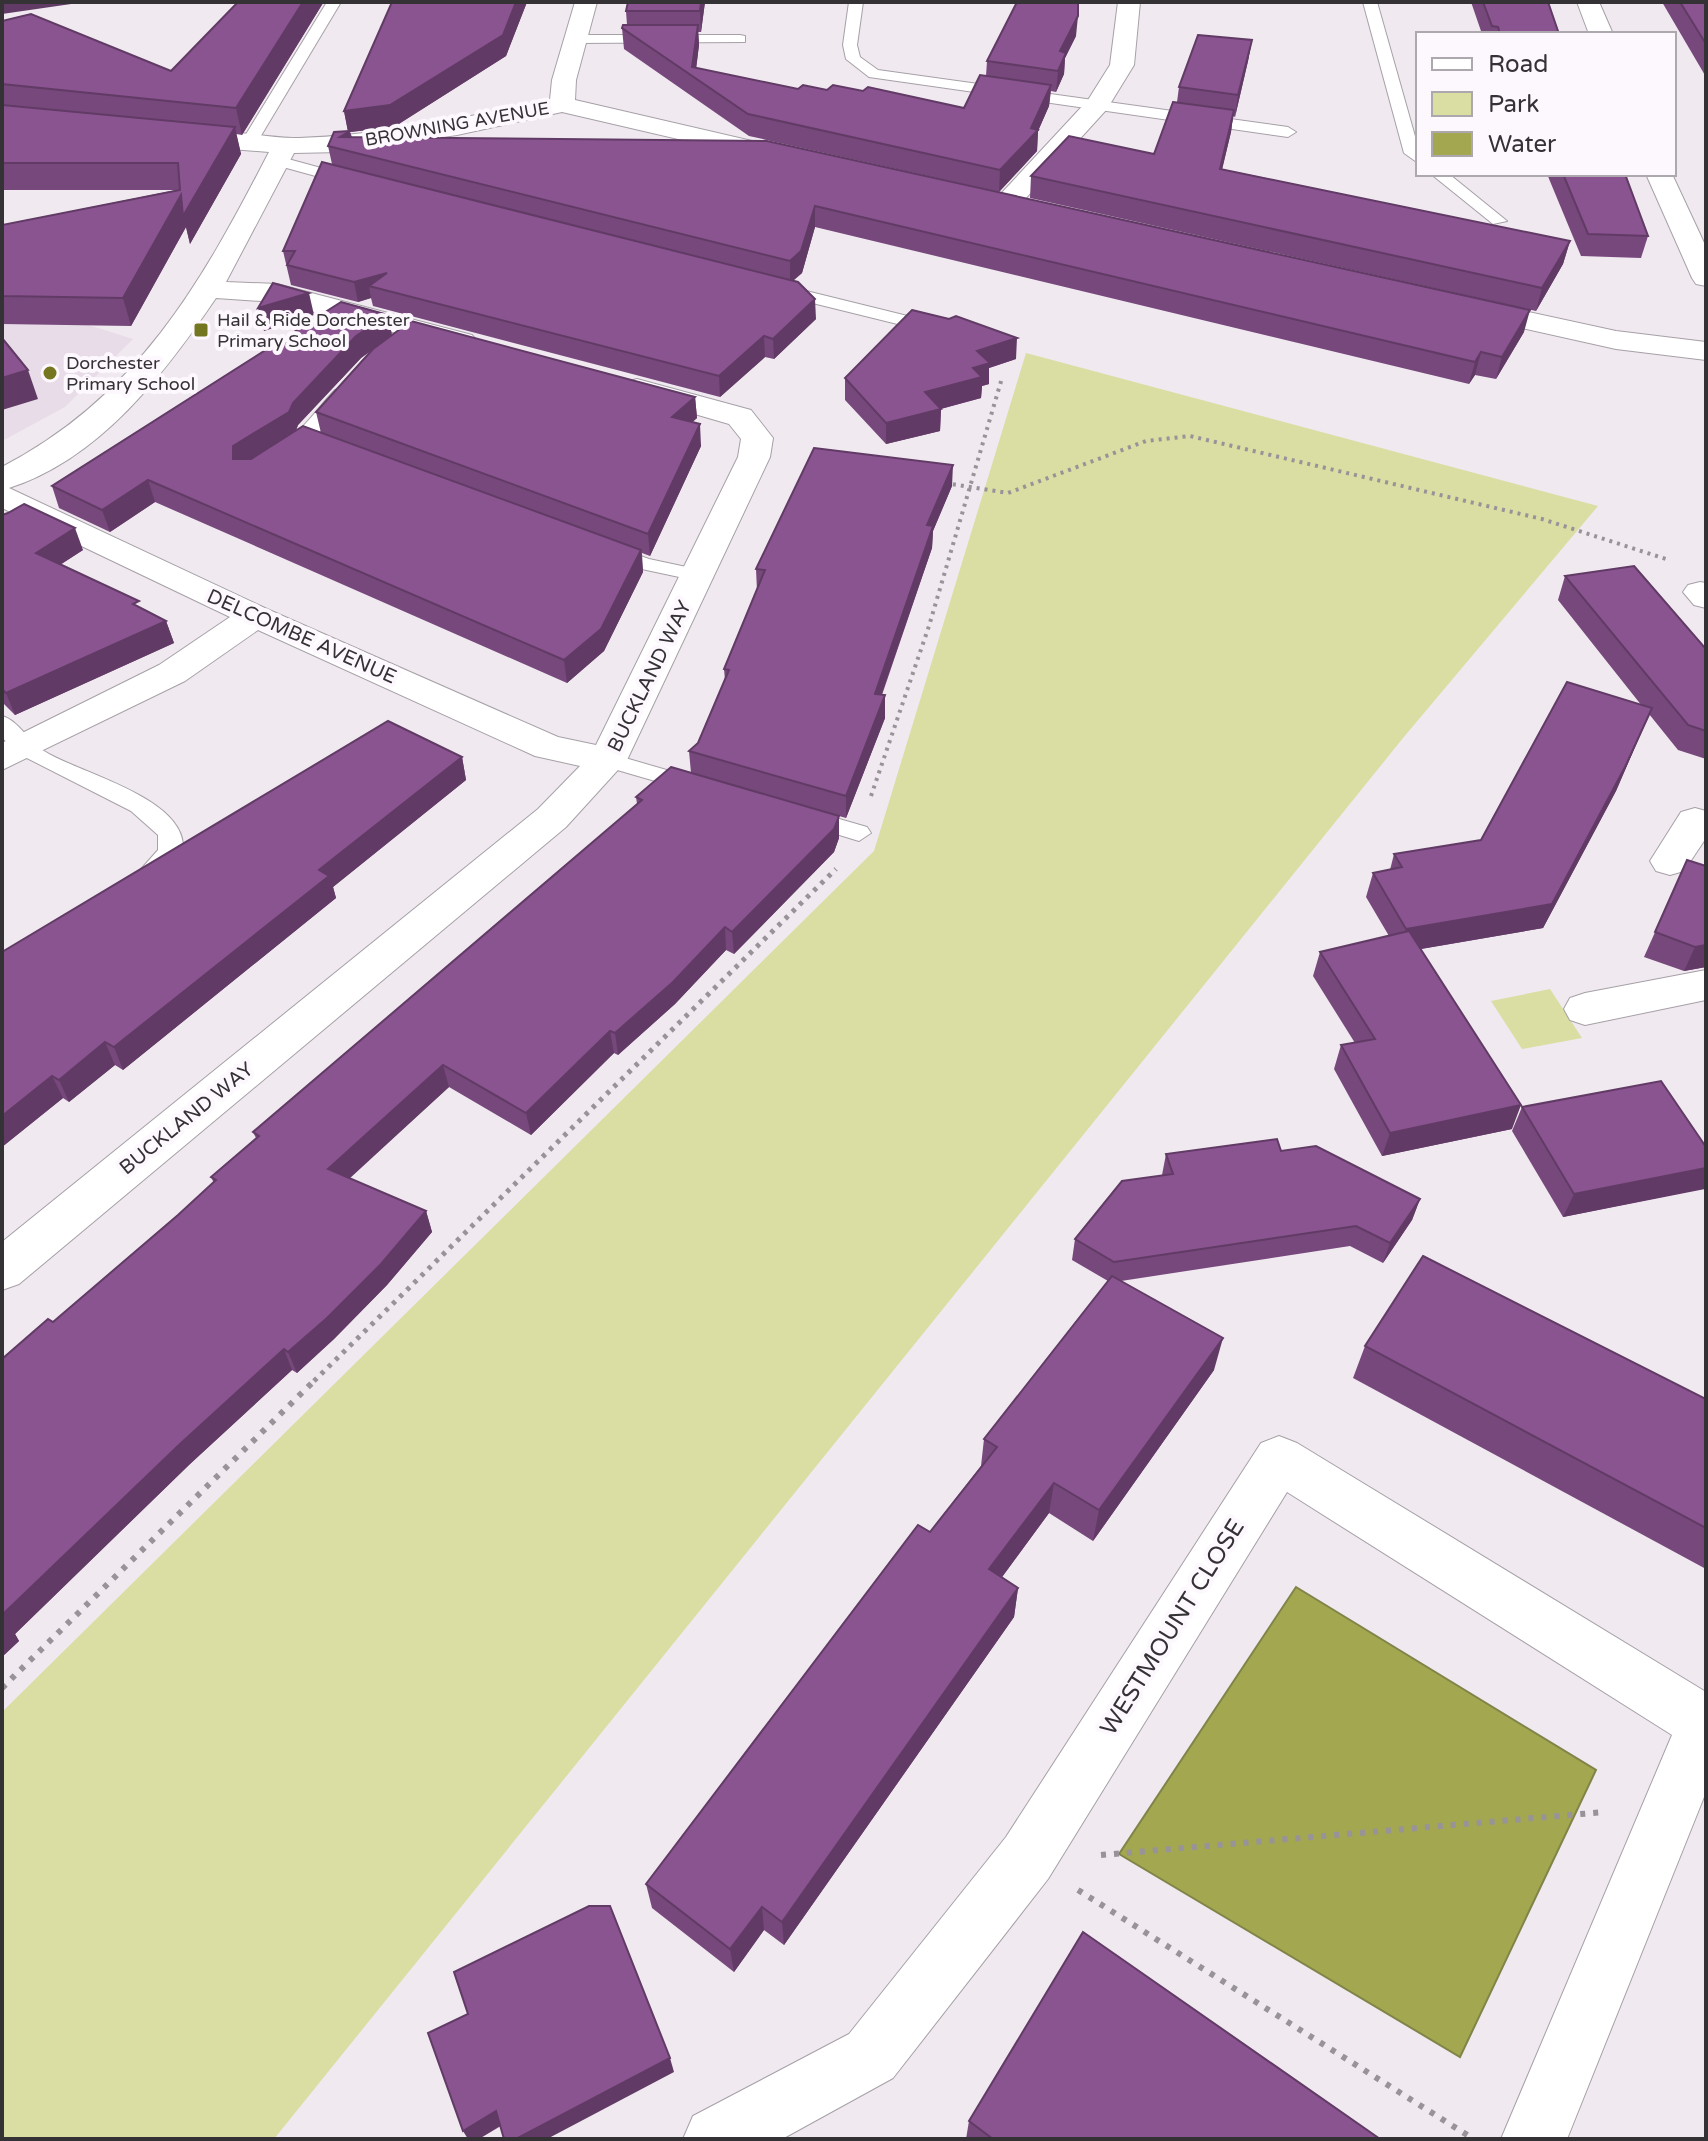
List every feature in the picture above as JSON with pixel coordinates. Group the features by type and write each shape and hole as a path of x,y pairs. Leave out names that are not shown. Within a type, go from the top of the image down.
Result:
{"street":[{"path":"562,105 564,80 586,2"},
{"path":"1006,204 1098,104 1122,65 1129,2"},
{"path":"1588,2 1600,32"},
{"name":"BROWNING AVENUE","path":"156,135 248,144 281,154 398,137 562,105 804,160"},
{"path":"2,480 39,464 104,416 167,352 207,289 281,154"},
{"path":"1660,176 1706,278"},
{"path":"975,197 1035,211"},
{"path":"207,289 277,293 404,338 491,349"},
{"path":"1436,300 1610,339 1706,351"},
{"name":"BUCKLAND WAY","path":"2,1270 552,818 608,760 754,457 757,438 740,417 611,381"},
{"name":"DELCOMBE AVENUE","path":"2,496 255,616 548,747 608,760"},
{"path":"9,743 172,673 255,616"},
{"path":"1670,861 1702,814"},
{"path":"1585,1009 1706,985"},
{"name":"WESTMOUNT CLOSE","path":"716,2139 871,2056 1027,1858 1279,1459 1705,1724 1534,2139"}],"lane":[{"path":"248,144 334,2"},
{"path":"856,2 850,45 853,59 874,74 1288,132"},
{"path":"1370,2 1416,155"},
{"path":"575,39 740,39"},
{"path":"281,154 369,185"},
{"path":"1442,176 1499,221"},
{"path":"766,286 949,332"},
{"path":"271,460 314,441 307,431 358,376"},
{"path":"586,542 644,564 698,575"},
{"path":"9,743 146,811 170,832 172,845 166,858 154,872 128,888"},
{"path":"608,760 711,790"},
{"path":"785,811 859,833"}],"path":[{"path":"2,1688 848,857 859,833 929,626 1002,378"},
{"path":"940,482 1008,493 1146,441 1190,436 1542,519 1668,560 1703,595"},
{"path":"1027,1858 1119,1854 1670,1806"},
{"path":"1027,1858 1475,2139"}],"shaded area":[{"name":"Dorchester Primary School","path":"2,298 133,339 65,407 2,441"}],"green space":[{"path":"1026,353 1598,506 1403,738 274,2139 2,2139 2,1712 874,851"},
{"path":"1550,989 1582,1038 1522,1049 1491,1001"}],"water":[{"path":"1296,1587 1596,1770 1460,2057 1119,1854"}],"building":[{"path":"238,2 303,2 236,108 2,84 2,21 31,14 171,71"},
{"path":"392,2 516,2 503,35 390,105 344,111"},
{"path":"628,2 701,2 700,11 626,11"},
{"path":"1017,2 1078,2 1078,16 1060,51 1066,53 1058,71 987,61"},
{"path":"1483,2 1548,2 1558,32 1499,32 1498,27 1492,26"},
{"path":"1680,2 1706,2 1706,44"},
{"path":"623,25 698,25 692,67 798,89 803,85 827,90 833,85 863,91 868,87 964,108 980,75 1051,85 1031,128 1038,130 1000,170 748,114 622,28"},
{"path":"1198,35 1252,40 1238,95 1179,87"},
{"path":"1173,102 1234,110 1220,169 1570,241 1542,288 1031,176 1069,136 1154,154"},
{"path":"2,105 235,127 183,216 181,195 123,298 2,296 2,225 180,190 178,163 2,163"},
{"path":"350,131 340,137 767,141 1530,310 1502,357 1481,352 1475,362 815,206 801,251 790,261 328,146 334,132"},
{"path":"322,162 798,282 815,299 773,339 764,336 719,376 369,286 387,273 354,282 287,265 295,251 283,251"},
{"path":"1564,176 1626,176 1648,236 1588,234"},
{"path":"273,283 309,293 258,308"},
{"path":"341,302 388,315 356,336 293,403 289,412 233,446 233,459 251,459 303,426 641,550 601,629 564,660 148,480 102,510 52,486"},
{"path":"912,310 949,319 956,316 1017,338 977,351 990,363 973,368 982,377 925,392 941,409 886,423 845,378"},
{"path":"411,321 695,397 672,417 700,424 648,534 316,412 373,349"},
{"path":"2,338 28,370 2,378"},
{"path":"814,448 953,465 927,525 933,526 875,694 885,695 846,796 689,751 698,743 729,670 724,669 765,570 756,569"},
{"path":"24,504 75,528 36,553 139,601 133,604 166,621 6,693 2,689 2,515"},
{"path":"1634,566 1706,649 1706,731 1688,725 1565,576"},
{"path":"1567,682 1652,708 1625,767 1552,904 1406,929 1373,873 1402,867 1394,854 1481,840"},
{"path":"388,721 462,757 319,870 329,876 114,1047 105,1042 59,1080 52,1076 2,1116 2,952"},
{"path":"671,767 839,816 834,829 732,932 725,927 673,982 615,1033 610,1031 526,1113 443,1065 328,1169 426,1211 381,1264 327,1318 288,1352 284,1349 180,1444 2,1615 2,1359 48,1319 53,1322 178,1215 216,1180 211,1177 259,1136 253,1132 642,800 636,797"},
{"path":"1687,860 1706,866 1706,945 1695,947 1655,932"},
{"path":"1409,931 1521,1105 1390,1133 1341,1045 1375,1039 1320,952"},
{"path":"1661,1081 1706,1147 1706,1168 1574,1194 1522,1107"},
{"path":"1277,1139 1281,1151 1316,1146 1420,1199 1390,1243 1356,1226 1114,1262 1075,1239 1122,1181 1173,1174 1166,1154"},
{"path":"1423,1256 1706,1399 1706,1528 1365,1346"},
{"path":"1112,1276 1223,1338 1099,1510 1054,1483 989,1569 1018,1588 782,1922 762,1907 730,1949 646,1884 918,1525 930,1532 997,1447 984,1439"},
{"path":"589,1906 610,1906 670,2058 516,2139 504,2139 496,2111 463,2131 428,2033 468,2014 454,1972"},
{"path":"1083,1932 1380,2139 993,2139 969,2121"}],"place":[{"name":"Hail & Ride Dorchester Primary School","path":"201,330"},
{"name":"Dorchester Primary School","path":"50,373"}]}
